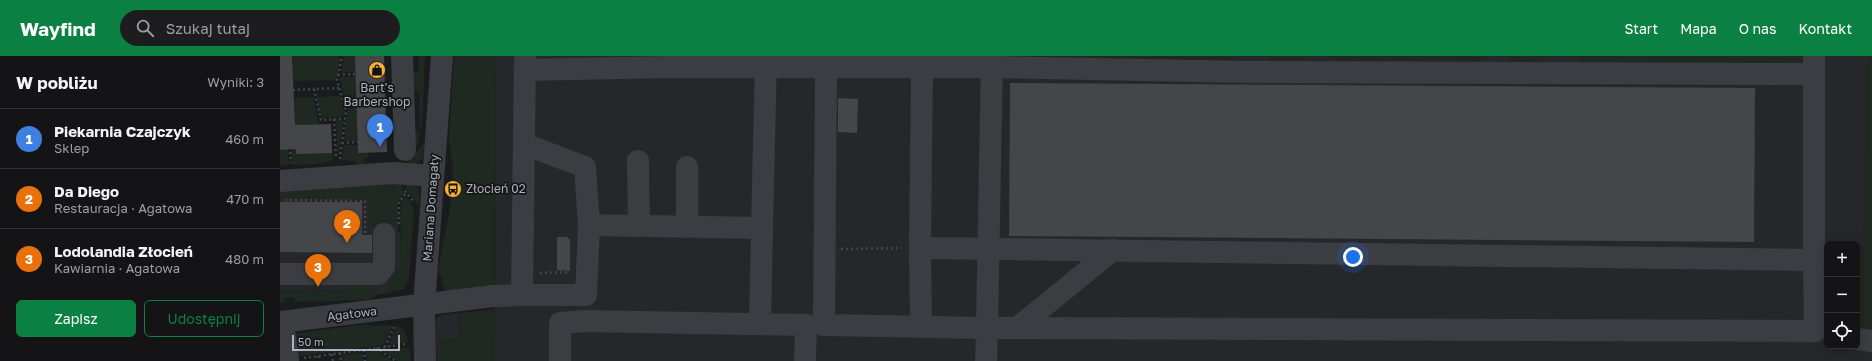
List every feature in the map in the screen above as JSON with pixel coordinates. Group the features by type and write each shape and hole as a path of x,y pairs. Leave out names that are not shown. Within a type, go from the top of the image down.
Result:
{"street":[{"path":"402,56 405,150"},
{"name":"Mariana Domagały","path":"419,352 424,305 442,56"},
{"path":"760,324 766,61"},
{"path":"522,294 525,63 766,61 826,67 922,68 992,61 1248,64 1814,65 1814,260 1821,332 987,328 824,325 826,67"},
{"path":"986,361 990,248 992,61"},
{"path":"921,327 920,248 922,68"},
{"path":"524,144 585,167 589,225 585,321"},
{"path":"638,161 638,226"},
{"path":"687,167 688,226"},
{"path":"286,174 393,173 433,176"},
{"path":"589,225 762,228"},
{"path":"280,274 378,274 384,267 374,237"},
{"path":"920,248 1814,260"},
{"path":"1017,328 1113,250"},
{"name":"Agatowa","path":"281,322 494,296 522,294 586,296"},
{"path":"560,361 560,323 585,321 806,325 805,361"},
{"path":"281,322 288,360"},
{"path":"1860,339 1872,341"}],"path":[{"path":"340,161 345,119 344,105 337,80 342,56"},
{"path":"338,75 356,74"},
{"path":"293,90 339,88"},
{"path":"314,89 321,120 345,119"},
{"path":"344,105 357,105"},
{"path":"334,119 336,162"},
{"path":"342,143 358,142"},
{"path":"286,174 290,147"},
{"path":"403,185 406,193 416,205"},
{"path":"280,200 365,201 374,237"},
{"path":"825,249 920,248"},
{"path":"536,273 571,272"},
{"path":"385,347 396,321 391,321"},
{"path":"288,360 385,347 419,352"},
{"path":"376,348 396,361"},
{"path":"364,350 365,361"},
{"path":"340,353 341,361"},
{"path":"332,354 333,361"},
{"path":"318,356 319,361"}],"shaded area":[{"path":"292,56 340,56 336,80 293,81"},
{"path":"344,56 355,56 356,72 341,73"},
{"path":"418,56 425,56 421,131 416,147 410,131 420,131 419,91 409,91 408,72 419,72"},
{"path":"454,56 496,56 494,287 448,294 438,272 450,208 453,168 449,139"},
{"path":"496,56 1872,56 1872,361 494,361"},
{"path":"1008,56 1235,56 1227,60 1014,58"},
{"path":"1266,56 1305,56 1302,60 1271,60"},
{"path":"1326,56 1488,56 1479,62 1335,61"},
{"path":"1508,56 1543,56 1542,63 1516,63"},
{"path":"1580,56 1806,56 1804,59 1791,65 1580,63"},
{"path":"1867,56 1872,56 1872,337 1860,336 1860,248 1863,247"},
{"path":"340,77 356,77 357,101 345,102"},
{"path":"340,96 344,111 343,117 322,118 317,97"},
{"path":"313,97 319,125 295,125 294,98"},
{"path":"348,108 357,108 358,141 344,141"},
{"path":"336,121 343,121 338,160"},
{"path":"331,124 333,160 321,164 293,165 291,147 296,147 296,154"},
{"path":"424,143 423,157 420,162 406,164"},
{"path":"344,145 358,145 368,153 368,158 364,158 365,164 363,167 353,161 342,160"},
{"path":"288,149 289,165 280,166 280,150"},
{"path":"400,179 404,194 398,201 398,228 368,227 368,199 280,198 280,188"},
{"path":"405,183 416,185 418,188 419,207 407,190"},
{"path":"280,194 392,196 398,213 398,232 400,232 400,267 387,293 377,295 349,291 280,290"},
{"path":"406,196 414,208 409,280 402,290 387,293 389,269 391,267 400,267 401,202"},
{"path":"364,281 377,291 377,295 368,300 295,302 294,297 284,298 284,303 280,303 280,290 348,291 349,282"},
{"path":"494,309 494,361 437,361 436,341 460,339 460,313"},
{"path":"459,313 460,339 436,341 436,319 441,315"},
{"path":"367,324 372,326 393,325 383,345 292,357 290,334"},
{"path":"397,325 404,331 409,342 389,345"},
{"path":"409,347 411,361 398,361 382,350"},
{"path":"376,351 392,361 367,361 366,352"},
{"path":"362,353 363,361 343,361 342,355"}],"building":[{"path":"280,56 292,56 295,125 331,124 332,153 296,154 296,149 280,150"},
{"path":"355,56 384,56 387,152 358,153"},
{"path":"1010,83 1755,88 1754,242 1009,236"},
{"path":"838,98 858,99 857,133 838,132"},
{"path":"280,202 362,202 362,235 372,235 372,253 280,252"},
{"path":"557,237 568,237 568,239 570,239 570,271 557,270"}],"place":[{"name":"Bart's Barbershop","path":"377,70"},
{"name":"Piekarnia Czajczyk","path":"380,147"},
{"name":"Złocień 02","path":"453,189"},
{"name":"Da Diego","path":"347,243"},
{"name":"Lodolandia Złocień","path":"318,287"}]}
